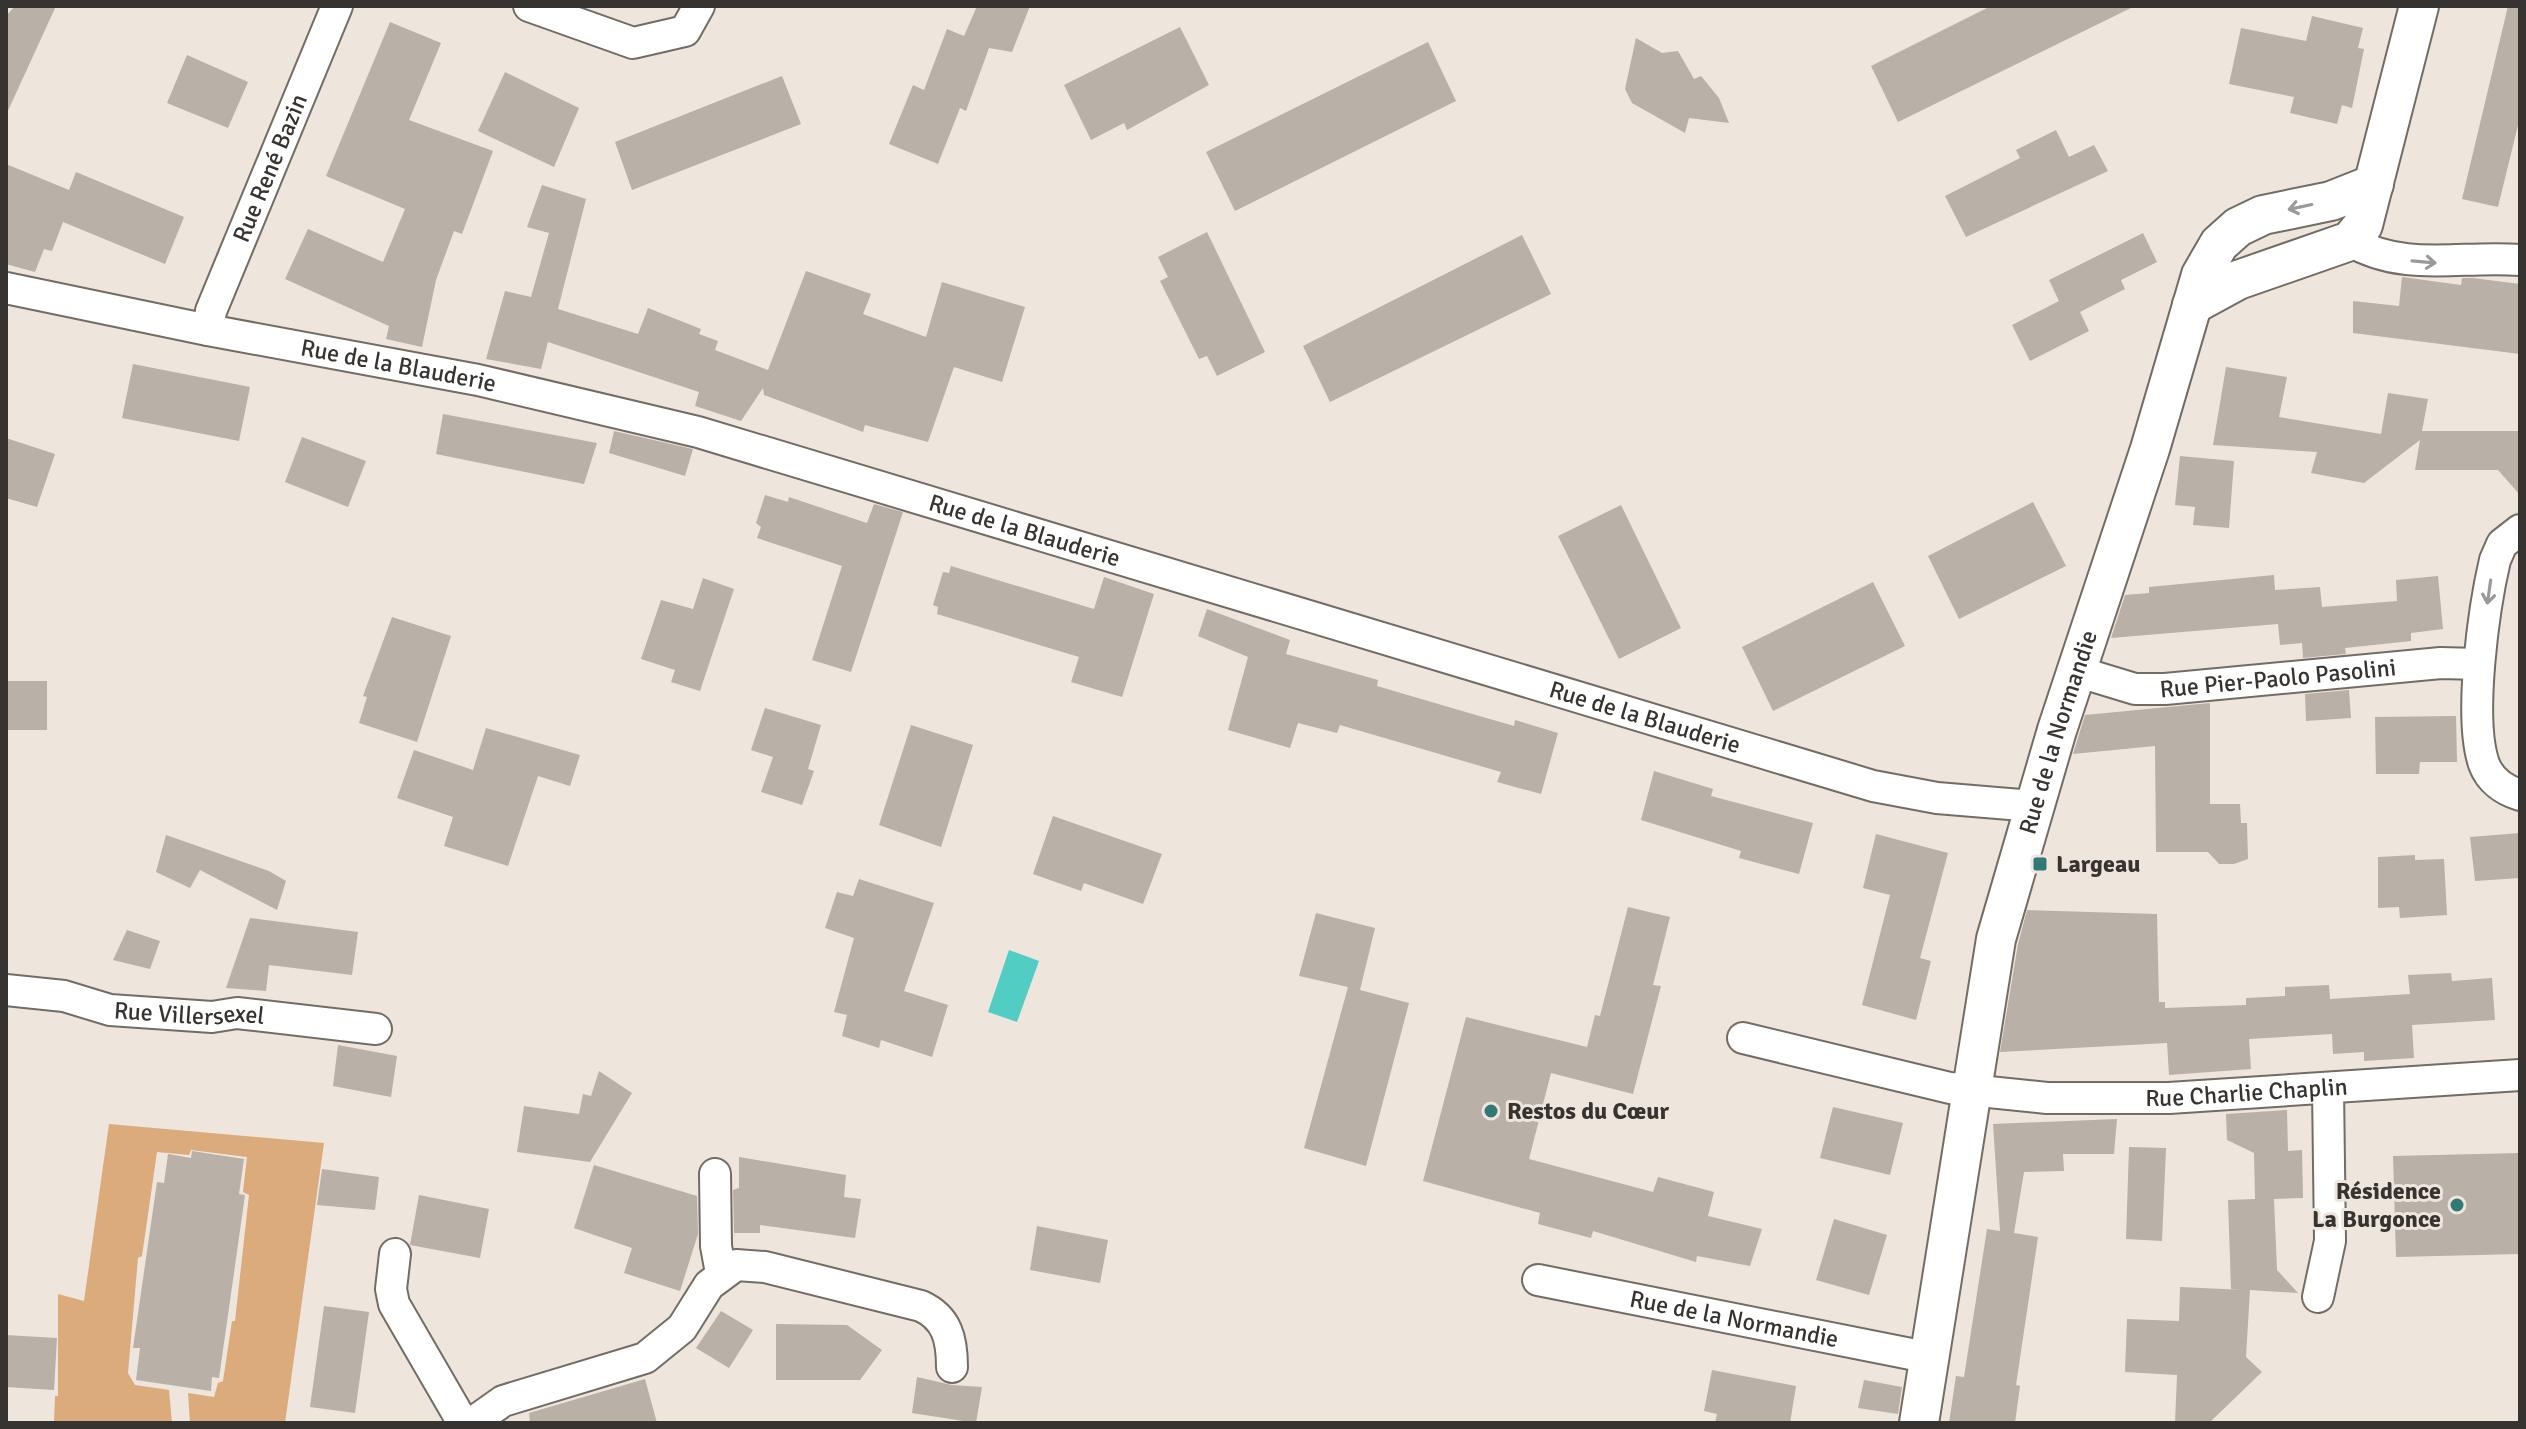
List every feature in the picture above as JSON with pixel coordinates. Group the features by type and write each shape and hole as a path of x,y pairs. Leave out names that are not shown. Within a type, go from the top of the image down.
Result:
{"street":[{"name":"Rue René Bazin","path":"208,330 211,311 337,6"},
{"path":"529,6 633,43 685,31 699,6"},
{"path":"2192,305 2238,280 2350,241 2363,225 2419,6"},
{"name":"Rue de la Normandie","path":"1919,1423 1996,939 2034,806 2208,259 2238,227 2263,215 2331,201 2374,184"},
{"path":"2350,241 2367,251 2435,264 2520,260"},
{"name":"Rue de la Blauderie","path":"6,288 208,330 478,380 642,417 884,485 1092,551 1873,786 1937,798 2034,806"},
{"path":"2520,530 2502,544 2495,560 2479,664 2481,750 2485,766 2496,782 2520,795"},
{"name":"Rue Pier-Paolo Pasolini","path":"2079,672 2123,686 2165,689 2441,663 2479,664"},
{"name":"Rue Villersexel","path":"6,990 64,996 110,1010 212,1017 237,1013 376,1029"},
{"name":"Rue Charlie Chaplin","path":"1743,1038 1972,1091 2047,1098 2169,1098 2520,1075"},
{"path":"2318,1297 2330,1241 2328,1088"},
{"path":"715,1174 716,1246 721,1273"},
{"path":"395,1254 391,1289 394,1304 463,1423"},
{"path":"472,1423 503,1401 645,1358 682,1328 709,1285 721,1273 736,1265 765,1267 921,1306 935,1313 948,1332 952,1367"},
{"name":"Rue de la Normandie","path":"1538,1280 1931,1358"}],"shaded area":[{"path":"109,1124 324,1143 285,1423 190,1423 188,1393 214,1397 218,1383 223,1381 232,1321 235,1321 249,1195 243,1192 247,1157 191,1150 189,1155 157,1152 142,1256 138,1258 128,1373 135,1385 169,1390 172,1423 54,1423 55,1396 58,1396 58,1294 84,1301"}],"water":[{"path":"1009,950 1039,961 1017,1022 988,1012"}],"building":[{"path":"15,6 56,6 6,115 6,16"},
{"path":"977,6 1030,6 1012,52 989,48 966,111 960,108 938,164 889,144 913,85 924,90 947,29 964,36"},
{"path":"1991,6 2135,6 1898,122 1871,66"},
{"path":"2508,6 2520,7 2520,117 2498,207 2462,199"},
{"path":"2312,16 2363,28 2358,48 2364,49 2352,108 2342,105 2337,124 2290,113 2294,97 2229,84 2241,28 2306,41"},
{"path":"390,22 441,43 409,120 493,151 462,234 454,231 436,280 422,347 386,339 389,326 285,279 308,229 383,262 405,209 326,176"},
{"path":"1180,27 1209,85 1127,130 1124,123 1091,140 1064,85"},
{"path":"1636,38 1662,53 1678,51 1694,79 1701,76 1719,98 1729,123 1689,118 1685,133 1632,103 1625,89"},
{"path":"1428,42 1456,101 1235,211 1206,152"},
{"path":"187,55 248,82 228,128 167,103"},
{"path":"505,72 579,108 554,167 478,131"},
{"path":"782,76 801,124 632,190 615,142"},
{"path":"2056,130 2069,157 2094,145 2108,171 1966,237 1945,196 2020,158 2016,150"},
{"path":"6,164 69,190 76,172 184,217 165,264 63,222 52,251 44,249 35,272 6,264"},
{"path":"542,185 586,199 558,309 638,334 648,308 701,329 699,334 718,341 715,350 768,370 806,271 871,294 863,314 926,337 942,282 1025,307 1002,382 954,367 928,442 865,425 863,432 764,395 763,388 741,421 695,406 699,392 548,342 541,369 486,359 505,291 531,297 549,233 527,227"},
{"path":"1207,232 1265,352 1217,376 1207,356 1199,359 1160,281 1168,277 1158,257"},
{"path":"2143,233 2157,262 2121,280 2125,289 2080,312 2089,331 2030,361 2012,325 2059,301 2049,280"},
{"path":"1522,235 1551,294 1330,402 1303,346"},
{"path":"2402,277 2461,285 2462,278 2520,284 2520,354 2353,333 2353,301 2399,306"},
{"path":"133,364 250,387 239,441 122,418"},
{"path":"2226,367 2287,377 2279,417 2381,434 2388,393 2428,399 2422,431 2520,431 2520,495 2498,470 2415,470 2420,440 2364,483 2311,473 2317,452 2213,445"},
{"path":"443,414 597,443 584,484 436,454"},
{"path":"614,431 693,449 685,476 609,453"},
{"path":"302,437 366,461 348,507 285,482"},
{"path":"6,438 55,454 37,507 6,498"},
{"path":"2180,456 2234,461 2229,528 2193,525 2195,507 2175,505"},
{"path":"765,495 788,502 789,497 867,523 874,504 903,512 851,672 812,660 842,566 757,538 761,527 756,523"},
{"path":"2033,502 2066,566 1959,619 1928,556"},
{"path":"1621,505 1681,628 1619,659 1558,536"},
{"path":"951,566 1094,609 1104,577 1154,594 1122,697 1071,682 1079,657 937,614 938,607 933,605 943,572 949,573"},
{"path":"2274,575 2275,590 2320,587 2322,607 2397,601 2396,580 2438,576 2443,629 2411,633 2411,641 2345,648 2346,654 2303,658 2302,643 2280,645 2278,624 2111,638 2125,595 2149,593 2149,587"},
{"path":"703,578 734,589 700,691 671,682 675,670 641,659 661,600 693,609"},
{"path":"1873,582 1905,646 1773,711 1742,647"},
{"path":"1207,609 1290,640 1286,654 1378,680 1377,686 1469,713 1514,726 1515,720 1558,733 1541,794 1497,782 1501,772 1340,725 1337,733 1298,723 1290,748 1228,730 1248,657 1198,636"},
{"path":"392,617 451,636 417,742 359,723 367,697 363,696"},
{"path":"6,681 47,681 47,730 6,730"},
{"path":"2349,690 2351,718 2306,721 2305,694"},
{"path":"2210,703 2210,804 2240,804 2241,823 2247,823 2248,859 2234,864 2219,864 2208,852 2156,852 2155,746 2073,754 2085,715"},
{"path":"765,708 821,725 808,769 814,771 802,805 761,792 773,757 751,750"},
{"path":"2456,716 2457,762 2420,762 2419,774 2376,774 2375,717"},
{"path":"911,725 973,745 941,847 879,825"},
{"path":"486,728 580,755 570,786 538,776 508,866 444,846 453,817 397,798 414,750 473,770"},
{"path":"1654,771 1713,789 1711,796 1813,823 1799,874 1739,858 1741,851 1641,820"},
{"path":"1053,816 1162,854 1143,904 1084,883 1081,891 1033,874"},
{"path":"2520,833 2520,878 2475,881 2470,837"},
{"path":"1876,834 1948,853 1920,958 1931,961 1916,1020 1862,1005 1890,895 1863,888"},
{"path":"166,835 269,871 286,881 277,910 200,870 190,888 156,872"},
{"path":"2415,855 2415,860 2444,859 2447,915 2400,918 2399,907 2378,908 2378,857"},
{"path":"859,879 934,903 904,991 948,1005 932,1057 881,1040 879,1048 842,1036 847,1015 834,1012 854,938 825,928 837,892 853,896"},
{"path":"1628,907 1670,917 1653,985 1661,986 1633,1094 1551,1073 1529,1159 1653,1192 1658,1177 1714,1192 1708,1216 1762,1229 1750,1266 1697,1256 1696,1262 1593,1231 1591,1238 1538,1224 1540,1213 1423,1181 1466,1017 1587,1047 1595,1015 1600,1016"},
{"path":"2027,910 2157,914 2159,1002 2165,1002 2165,1008 2246,1005 2246,998 2285,996 2285,987 2329,985 2330,999 2410,994 2408,975 2451,973 2452,981 2492,978 2495,1020 2412,1025 2414,1058 2364,1061 2364,1052 2333,1054 2332,1034 2249,1039 2251,1069 2169,1075 2167,1043 2000,1052 2018,944"},
{"path":"1316,913 1375,928 1360,990 1409,1003 1366,1166 1304,1148 1348,987 1299,976"},
{"path":"250,918 358,932 352,975 269,965 266,991 226,988"},
{"path":"127,930 160,941 150,969 113,960"},
{"path":"338,1045 397,1056 391,1097 333,1086"},
{"path":"599,1071 632,1093 590,1162 517,1152 524,1106 579,1114 583,1094 591,1096"},
{"path":"1833,1107 1903,1123 1890,1175 1820,1158"},
{"path":"2287,1110 2288,1151 2302,1150 2303,1198 2274,1199 2277,1270 2298,1293 2250,1290 2246,1357 2262,1372 2209,1423 2175,1423 2177,1375 2125,1372 2127,1319 2179,1321 2180,1287 2245,1290 2231,1289 2228,1200 2255,1199 2254,1153 2227,1140 2226,1114"},
{"path":"2117,1119 2114,1154 2063,1154 2064,1171 2024,1172 2014,1233 2038,1237 2016,1385 2020,1386 2015,1423 1949,1423 1956,1376 1964,1377 1987,1229 2000,1231 1993,1124"},
{"path":"2129,1147 2166,1148 2162,1241 2126,1239"},
{"path":"192,1151 244,1159 239,1194 245,1195 232,1287 219,1378 212,1377 211,1391 136,1380 140,1348 133,1348 157,1182 164,1183 168,1154 191,1158"},
{"name":"Résidence La Burgonce","path":"2520,1153 2520,1254 2396,1257 2393,1156"},
{"path":"739,1157 846,1175 844,1197 861,1199 855,1238 760,1225 760,1233 734,1233 733,1190 739,1188"},
{"path":"594,1165 697,1196 698,1234 680,1291 624,1273 632,1248 574,1228"},
{"path":"322,1169 379,1177 375,1210 317,1205"},
{"path":"419,1195 489,1209 480,1258 410,1245"},
{"path":"1834,1219 1887,1235 1869,1295 1816,1280"},
{"path":"1037,1226 1108,1240 1100,1283 1030,1270"},
{"path":"324,1306 369,1312 355,1413 310,1407"},
{"path":"721,1311 753,1330 729,1368 696,1348"},
{"path":"776,1324 847,1325 882,1350 860,1380 776,1380"},
{"path":"6,1335 57,1338 54,1390 6,1387"},
{"path":"1712,1370 1796,1386 1790,1423 1715,1423 1717,1414 1704,1411"},
{"path":"917,1377 952,1385 982,1387 976,1423 912,1413"},
{"path":"645,1379 657,1423 530,1423 529,1413"},
{"path":"1864,1380 1902,1387 1898,1414 1858,1408"}],"place":[{"name":"Largeau","path":"2040,864"},
{"name":"Restos du Cœur","path":"1491,1111"},
{"name":"Résidence La Burgonce","path":"2457,1205"}]}
